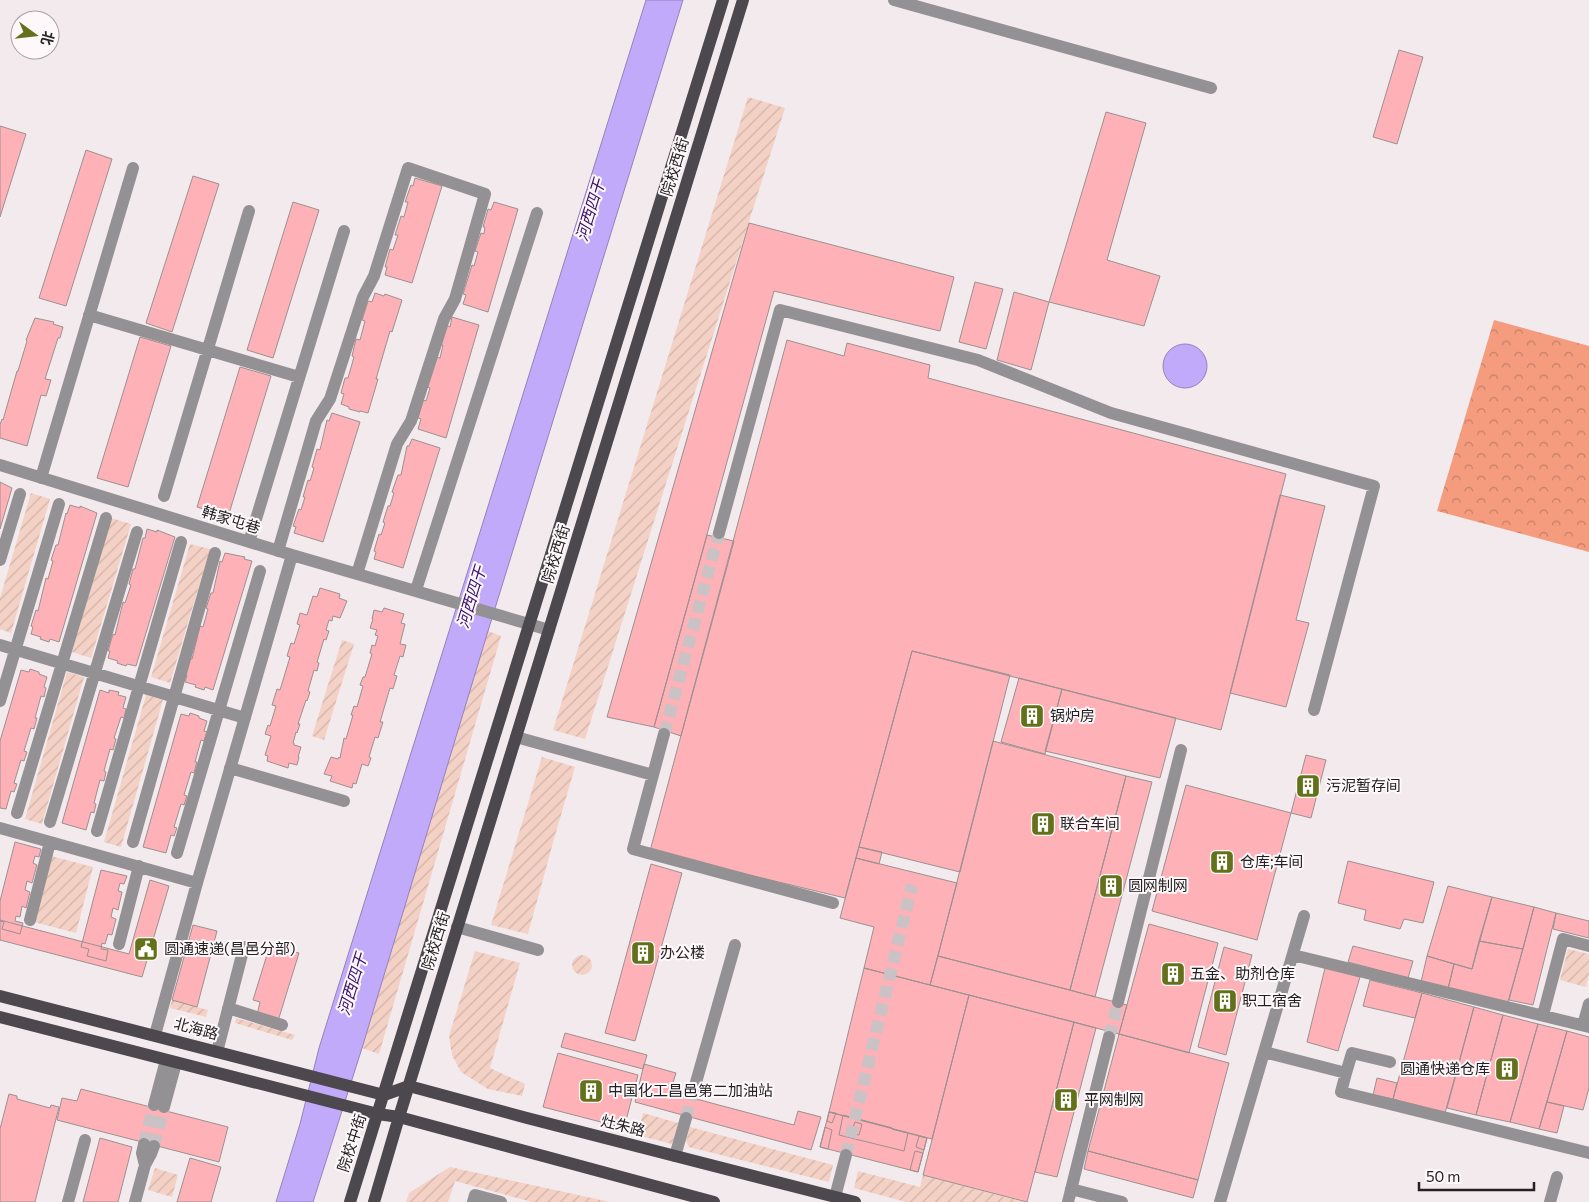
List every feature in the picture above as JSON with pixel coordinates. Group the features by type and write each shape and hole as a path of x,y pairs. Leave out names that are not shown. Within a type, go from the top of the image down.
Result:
{"main road":[{"name":"院校西街","path":"384,1095 723,0"},
{"name":"院校西街","path":"399,1117 743,0"},
{"name":"北海路","path":"0,996 384,1095"},
{"path":"0,1018 348,1107 399,1117 714,1202"},
{"path":"108,1045 114,1025"},
{"path":"384,1095 409,1086"},
{"name":"灶朱路","path":"409,1086 855,1202"},
{"name":"院校中街","path":"350,1202 384,1095"},
{"path":"374,1202 399,1117"}],"street":[{"path":"894,0 1212,88"},
{"path":"41,478 133,168"},
{"path":"278,551 316,421 330,399 363,297 374,276 408,168 485,194 455,299 444,319 411,421 397,444 357,574"},
{"path":"164,496 249,211"},
{"path":"416,590 537,213"},
{"path":"249,542 344,232"},
{"path":"719,534 780,310 978,360 1111,413 1374,486 1314,710"},
{"path":"89,315 299,377"},
{"name":"韩家屯巷","path":"0,466 278,551 531,623"},
{"path":"0,560 20,494"},
{"path":"0,701 59,504"},
{"path":"17,813 106,518"},
{"path":"50,822 137,532"},
{"path":"97,831 181,542"},
{"path":"133,842 215,553"},
{"path":"155,1036 197,882 292,555"},
{"path":"177,853 260,571"},
{"path":"531,623 549,630"},
{"path":"0,645 244,718"},
{"path":"664,734 633,849 833,903"},
{"path":"516,736 653,775"},
{"path":"1118,1002 1181,750"},
{"path":"230,768 344,801"},
{"path":"0,828 197,882"},
{"path":"30,920 50,842"},
{"path":"118,944 139,866"},
{"path":"1220,1202 1304,916"},
{"path":"457,928 538,950"},
{"path":"1543,1016 1564,939 1589,946"},
{"path":"693,1093 735,945"},
{"path":"217,1052 244,947"},
{"path":"1293,955 1586,1026 1589,1004"},
{"path":"228,1008 282,1025"},
{"path":"1068,1202 1109,1037"},
{"path":"1264,1052 1346,1073"},
{"path":"1390,1062 1352,1053 1341,1092 1589,1153"},
{"path":"159,1106 171,1061"},
{"path":"675,1156 686,1118"},
{"path":"68,1202 85,1140"},
{"path":"135,1202 145,1165 142,1154 149,1145"},
{"path":"835,1197 846,1155"},
{"path":"1550,1202 1557,1177"},
{"path":"1071,1189 1122,1202"},
{"path":"473,1202 475,1195 501,1202"}],"green space":[{"path":"1494,320 1589,346 1589,552 1437,511"}],"shaded area":[{"path":"748,97 785,108 585,739 553,730"},
{"path":"31,493 50,499 11,633 0,629 0,598"},
{"path":"111,518 131,524 91,658 72,652"},
{"path":"190,544 210,549 170,683 151,677"},
{"path":"488,631 501,636 379,1054 362,1048"},
{"path":"342,640 354,644 324,740 312,736"},
{"path":"67,672 84,677 42,824 25,819"},
{"path":"146,695 163,700 121,847 104,842"},
{"path":"542,757 575,767 528,934 491,925"},
{"path":"51,856 93,867 76,933 34,922"},
{"path":"1568,949 1589,954 1589,974 1586,987 1560,980"},
{"path":"475,951 520,963 490,1068 525,1084 522,1096 488,1089 461,1072 452,1055 449,1036"},
{"path":"582,955 589,958 592,965 589,972 582,975 575,972 572,965 575,958"},
{"path":"172,1000 208,1010 206,1017 170,1008"},
{"path":"236,1018 295,1035 292,1040 235,1023"},
{"path":"643,1113 678,1123 672,1144 637,1135"},
{"path":"690,1127 833,1165 829,1182 689,1147 686,1141"},
{"path":"450,1167 610,1202 532,1202 455,1181 448,1202 406,1202 409,1193"},
{"path":"155,1168 178,1175 172,1197 148,1190"},
{"path":"858,1171 920,1187 923,1175 1024,1202 906,1202 854,1188"}],"water":[{"name":"河西四干","path":"646,0 683,0 488,631 362,1048 313,1202 276,1202 300,1124 319,1048"},
{"path":"1189,344 1201,350 1206,357 1206,375 1201,382 1194,387 1181,388 1173,385 1166,378 1163,362 1166,354 1173,347"}],"building":[{"path":"1399,50 1423,57 1397,144 1373,137"},
{"path":"1106,112 1146,123 1107,260 1160,276 1144,326 1049,302"},
{"path":"0,126 26,134 0,217"},
{"path":"86,150 112,159 66,306 39,298"},
{"path":"193,176 219,184 172,332 146,323"},
{"path":"415,178 442,186 412,283 385,275 387,267 385,267 390,249 393,250 398,235 395,235 401,216 404,217 408,202 405,202"},
{"path":"293,202 319,210 273,358 247,350"},
{"path":"494,202 518,209 488,312 463,304 466,295 463,294 472,265 474,266 478,252 475,251 481,233 484,234 485,227 483,227 488,209 491,210"},
{"path":"749,223 954,277 940,331 774,291 654,727 607,717"},
{"path":"975,282 1003,289 986,349 959,342"},
{"path":"1014,292 1049,302 1031,370 997,360"},
{"path":"375,293 384,296 385,294 402,300 392,332 390,331 368,413 349,409 349,407 341,404 344,394 341,393 354,357 352,356 356,339 360,340 365,321 362,320 368,301 372,302"},
{"path":"452,317 479,325 446,438 418,429 421,419 418,418 423,400 426,401 430,388 427,387 436,357 440,358 446,325 450,327"},
{"path":"35,318 54,322 53,324 63,327 45,379 51,380 46,396 41,395 27,446 0,438 0,425 26,340"},
{"path":"140,337 171,346 128,487 97,478"},
{"path":"787,340 844,356 847,343 930,365 928,378 1286,474 1221,730 912,651 845,898 650,851"},
{"path":"240,367 271,376 228,517 197,507"},
{"path":"332,413 360,422 323,542 294,533 296,527 293,526 299,509 301,510 305,497 303,497 314,468 312,467 317,449 320,450 327,420 329,421"},
{"path":"412,439 440,448 403,568 374,559 376,552 374,551 379,534 381,535 385,523 383,522 388,506 390,506 394,493 392,492 398,475 401,475 407,446 409,446"},
{"path":"0,482 12,488 0,529"},
{"path":"1280,495 1325,506 1296,620 1309,623 1286,707 1230,693"},
{"path":"70,505 80,508 80,506 97,513 59,642 50,639 49,642 31,634 33,627 31,626 36,610 38,611 46,578 48,579 53,561 51,560 56,545 58,545 66,513"},
{"path":"147,529 157,532 157,530 175,537 136,666 127,664 126,666 108,658 110,651 108,651 113,634 115,635 123,602 125,603 131,585 129,584 133,569 135,569"},
{"path":"707,535 734,541 681,736 654,727"},
{"path":"225,553 245,557 244,559 252,561 213,690 205,687 204,690 195,687 196,685 185,682 186,674 190,658 192,659 200,626 203,627 208,609 206,608 211,593 213,593 220,561 222,562"},
{"path":"320,588 340,594 339,598 347,601 340,618 333,616 332,621 329,620 326,630 329,631 326,640 324,639 317,662 319,663 317,671 314,670 308,691 310,692 293,743 301,747 297,765 289,763 288,768 267,761 268,756 265,755 271,736 265,734 268,725 270,726 276,706 272,705 277,689 280,690 290,657 287,656 291,643 294,644 300,625 297,624 300,613 307,615 313,596 317,597"},
{"path":"384,608 404,614 401,623 405,624 400,644 406,645 403,657 400,656 394,675 397,676 393,689 390,688 380,722 383,722 378,738 375,737 368,766 362,764 356,784 353,783 352,788 330,781 332,776 324,774 331,757 340,758 344,738 346,739 353,715 351,715 354,706 357,707 363,686 360,685 363,677 365,677 372,654 370,653 372,645 375,646 378,636 375,635 377,630 370,628 374,610 382,612"},
{"path":"912,651 1010,675 960,872 859,847"},
{"path":"30,669 47,677 44,687 46,688 44,697 41,696 34,729 31,728 24,751 27,752 24,761 21,760 14,783 17,784 14,792 11,791 6,809 0,808 0,741 21,670 29,672"},
{"name":"锅炉房","path":"1019,678 1062,689 1045,754 1001,742"},
{"path":"1062,689 1176,718 1160,778 1045,751"},
{"path":"100,690 109,693 109,690 119,692 118,695 126,697 123,708 126,709 124,718 121,717 114,738 116,739 113,750 110,749 104,771 106,772 104,781 100,780 94,803 96,804 94,813 91,812 86,830 62,823"},
{"path":"190,713 207,721 204,731 207,732 204,741 201,740 194,773 191,772 184,795 187,796 184,805 181,804 174,827 177,828 174,836 171,835 166,853 143,847 181,714 189,716"},
{"name":"联合车间","path":"993,741 1126,776 1070,990 938,956"},
{"name":"污泥暂存间","path":"1306,755 1326,760 1311,818 1291,813"},
{"name":"圆网制网","path":"1126,776 1152,782 1095,997 1070,990"},
{"name":"仓库;车间","path":"1186,785 1291,813 1257,940 1152,911"},
{"path":"15,842 41,849 39,857 35,856 33,863 37,865 32,883 27,881 25,890 30,892 26,908 22,906 20,917 16,916 15,921 23,923 20,934 2,929 4,922 0,921 0,901"},
{"path":"859,847 882,852 879,864 856,858"},
{"path":"856,858 957,883 930,985 864,968 874,927 840,918"},
{"path":"1348,861 1434,882 1423,923 1404,919 1400,929 1364,920 1366,910 1338,903"},
{"name":"办公楼","path":"651,864 682,873 635,1041 605,1033"},
{"path":"101,870 127,876 124,884 120,883 118,891 122,892 118,910 113,908 111,917 116,919 112,935 108,934 105,944 102,943 101,949 108,950 106,961 87,956 89,949 81,947"},
{"path":"150,880 169,886 142,977 0,940 0,920 129,954"},
{"path":"1448,886 1492,897 1472,969 1427,956"},
{"path":"1492,897 1534,907 1523,949 1479,941"},
{"path":"1534,907 1556,913 1533,1005 1509,1000"},
{"path":"1556,913 1589,921 1589,938 1553,929"},
{"name":"五金、助剂仓库","path":"1149,924 1218,943 1189,1053 1119,1034"},
{"path":"193,925 217,931 197,1007 172,1000"},
{"path":"1479,941 1523,949 1507,1005 1448,989 1454,964 1472,969"},
{"path":"270,945 299,953 278,1021 257,1015 260,1002 253,1000"},
{"path":"1353,946 1413,961 1408,978 1348,962"},
{"name":"职工宿舍","path":"1224,947 1252,955 1226,1055 1198,1047"},
{"path":"938,956 1127,1005 1119,1034 930,985"},
{"path":"1427,956 1454,964 1448,989 1421,982"},
{"path":"864,968 969,995 932,1139 829,1112"},
{"path":"1325,968 1360,977 1338,1051 1307,1042"},
{"path":"1370,980 1422,993 1415,1018 1363,1006"},
{"path":"1422,993 1474,1007 1445,1113 1393,1099"},
{"path":"969,995 1074,1022 1027,1202 923,1175"},
{"path":"1474,1007 1503,1015 1476,1115 1447,1108"},
{"name":"圆通快递仓库","path":"1503,1015 1538,1024 1510,1122 1476,1115"},
{"name":"平网制网","path":"1074,1022 1096,1028 1057,1177 1035,1172"},
{"path":"1538,1024 1567,1031 1539,1129 1510,1122"},
{"path":"1567,1031 1589,1037 1589,1088 1583,1110 1547,1102"},
{"path":"565,1033 647,1055 643,1069 561,1047"},
{"path":"1119,1034 1229,1063 1198,1180 1088,1151"},
{"name":"中国化工昌邑第二加油站","path":"558,1053 638,1075 624,1128 543,1107"},
{"path":"644,1064 676,1073 670,1092 794,1125 798,1111 821,1117 811,1150 635,1102"},
{"path":"1377,1078 1397,1083 1393,1099 1373,1095"},
{"path":"81,1089 228,1127 219,1162 57,1120 62,1098 77,1101"},
{"path":"9,1094 17,1096 17,1099 50,1108 51,1105 59,1107 35,1202 0,1202 0,1129"},
{"path":"1547,1102 1564,1106 1557,1133 1539,1129"},
{"path":"829,1112 927,1138 918,1172 820,1147"},
{"path":"829,1112 836,1113 832,1123 827,1121"},
{"path":"843,1115 908,1133 904,1151 839,1135"},
{"path":"855,1122 862,1124 859,1135 851,1133"},
{"path":"825,1127 832,1130 828,1149 820,1147"},
{"path":"919,1136 927,1138 924,1150 916,1147"},
{"path":"100,1138 132,1147 118,1202 83,1202"},
{"path":"915,1151 923,1153 918,1172 910,1170"},
{"path":"1088,1151 1198,1180 1193,1198 1084,1169"},
{"path":"190,1158 221,1167 211,1202 177,1202"}],"tunnel":[{"path":"664,734 719,533"},
{"path":"846,1155 912,885"},
{"path":"1109,1037 1118,1002"},
{"path":"686,1118 693,1093"},
{"path":"144,1144 154,1105"},
{"path":"154,1146 164,1107"}],"place":[{"name":"锅炉房","path":"1032,716"},
{"name":"污泥暂存间","path":"1308,786"},
{"name":"联合车间","path":"1043,824"},
{"name":"仓库;车间","path":"1222,862"},
{"name":"圆网制网","path":"1111,886"},
{"name":"圆通速递(昌邑分部)","path":"146,949"},
{"name":"办公楼","path":"643,953"},
{"name":"五金、助剂仓库","path":"1173,974"},
{"name":"职工宿舍","path":"1225,1001"},
{"name":"圆通快递仓库","path":"1507,1069"},
{"name":"中国化工昌邑第二加油站","path":"591,1091"},
{"name":"平网制网","path":"1066,1100"}]}
